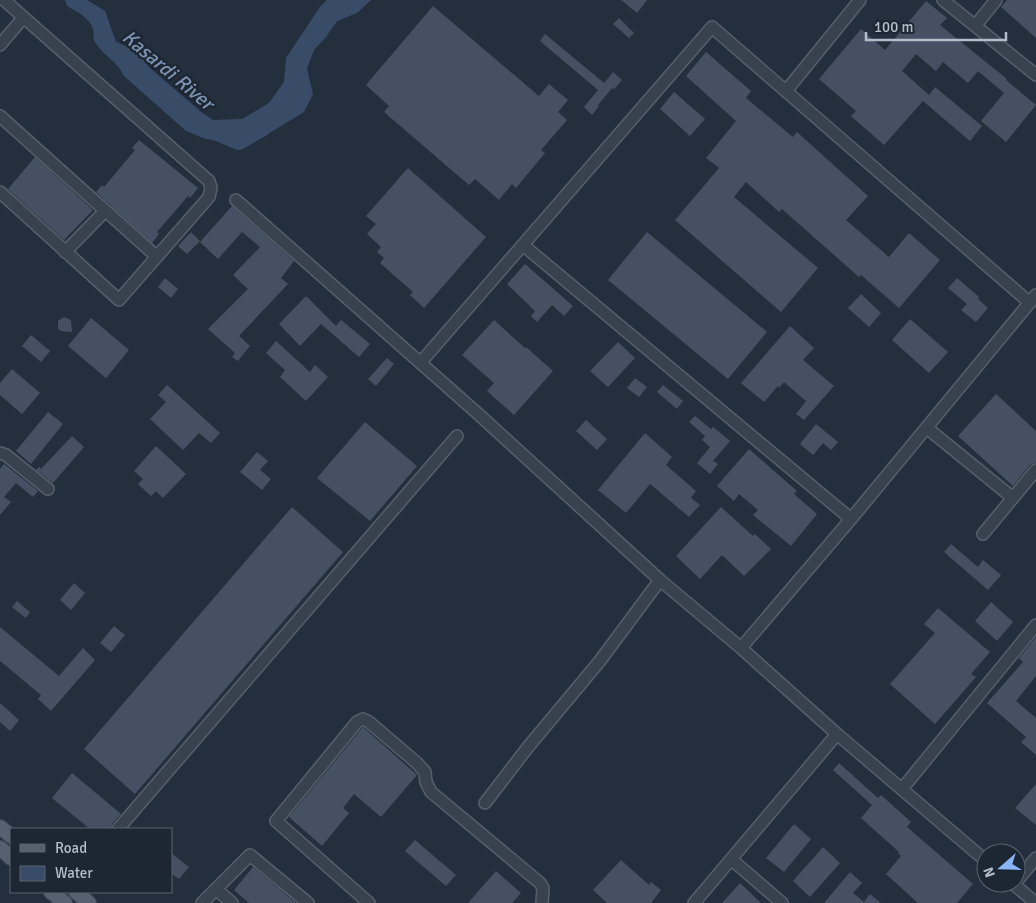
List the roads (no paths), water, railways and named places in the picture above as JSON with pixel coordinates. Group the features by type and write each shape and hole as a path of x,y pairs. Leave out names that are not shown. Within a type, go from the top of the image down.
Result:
{"main road":[{"path":"0,827 10,835"},
{"path":"0,848 10,857"},
{"path":"52,893 64,903"},
{"path":"77,893 89,903"}],"street":[{"path":"0,192 119,300 209,197 211,188 209,181 4,0"},
{"path":"786,91 860,0"},
{"path":"943,0 1036,75"},
{"path":"975,26 996,0"},
{"path":"0,45 23,18"},
{"path":"421,362 712,27 1033,299 851,519 741,648"},
{"path":"0,116 156,256"},
{"path":"236,200 421,362 660,580 976,852"},
{"path":"65,252 104,211"},
{"path":"523,246 851,519"},
{"path":"926,428 1013,498"},
{"path":"119,828 457,436"},
{"path":"0,453 6,455 48,489"},
{"path":"983,534 1036,470"},
{"path":"485,803 528,747 599,662 660,580"},
{"path":"902,789 1036,625"},
{"path":"369,903 276,821 357,722 363,719 417,763 425,772 426,782 431,792 540,882 543,888 542,903"},
{"path":"694,903 837,734"},
{"path":"202,903 250,855 308,903"},
{"path":"1026,869 1036,858"},
{"path":"731,859 782,903"},
{"path":"216,889 232,903"},
{"path":"1025,893 1036,903"}],"water":[{"path":"65,0 87,0 105,11 116,42 138,51 149,67 213,120 242,119 269,103 284,82 286,58 320,7 327,0 371,0 357,13 337,21 314,50 307,69 313,94 304,112 263,137 228,141 206,139 186,131 124,76 118,66 97,45 89,21 67,6"}],"waterway":[{"name":"Kasardi River","path":"215,132 239,142 263,128"}]}
